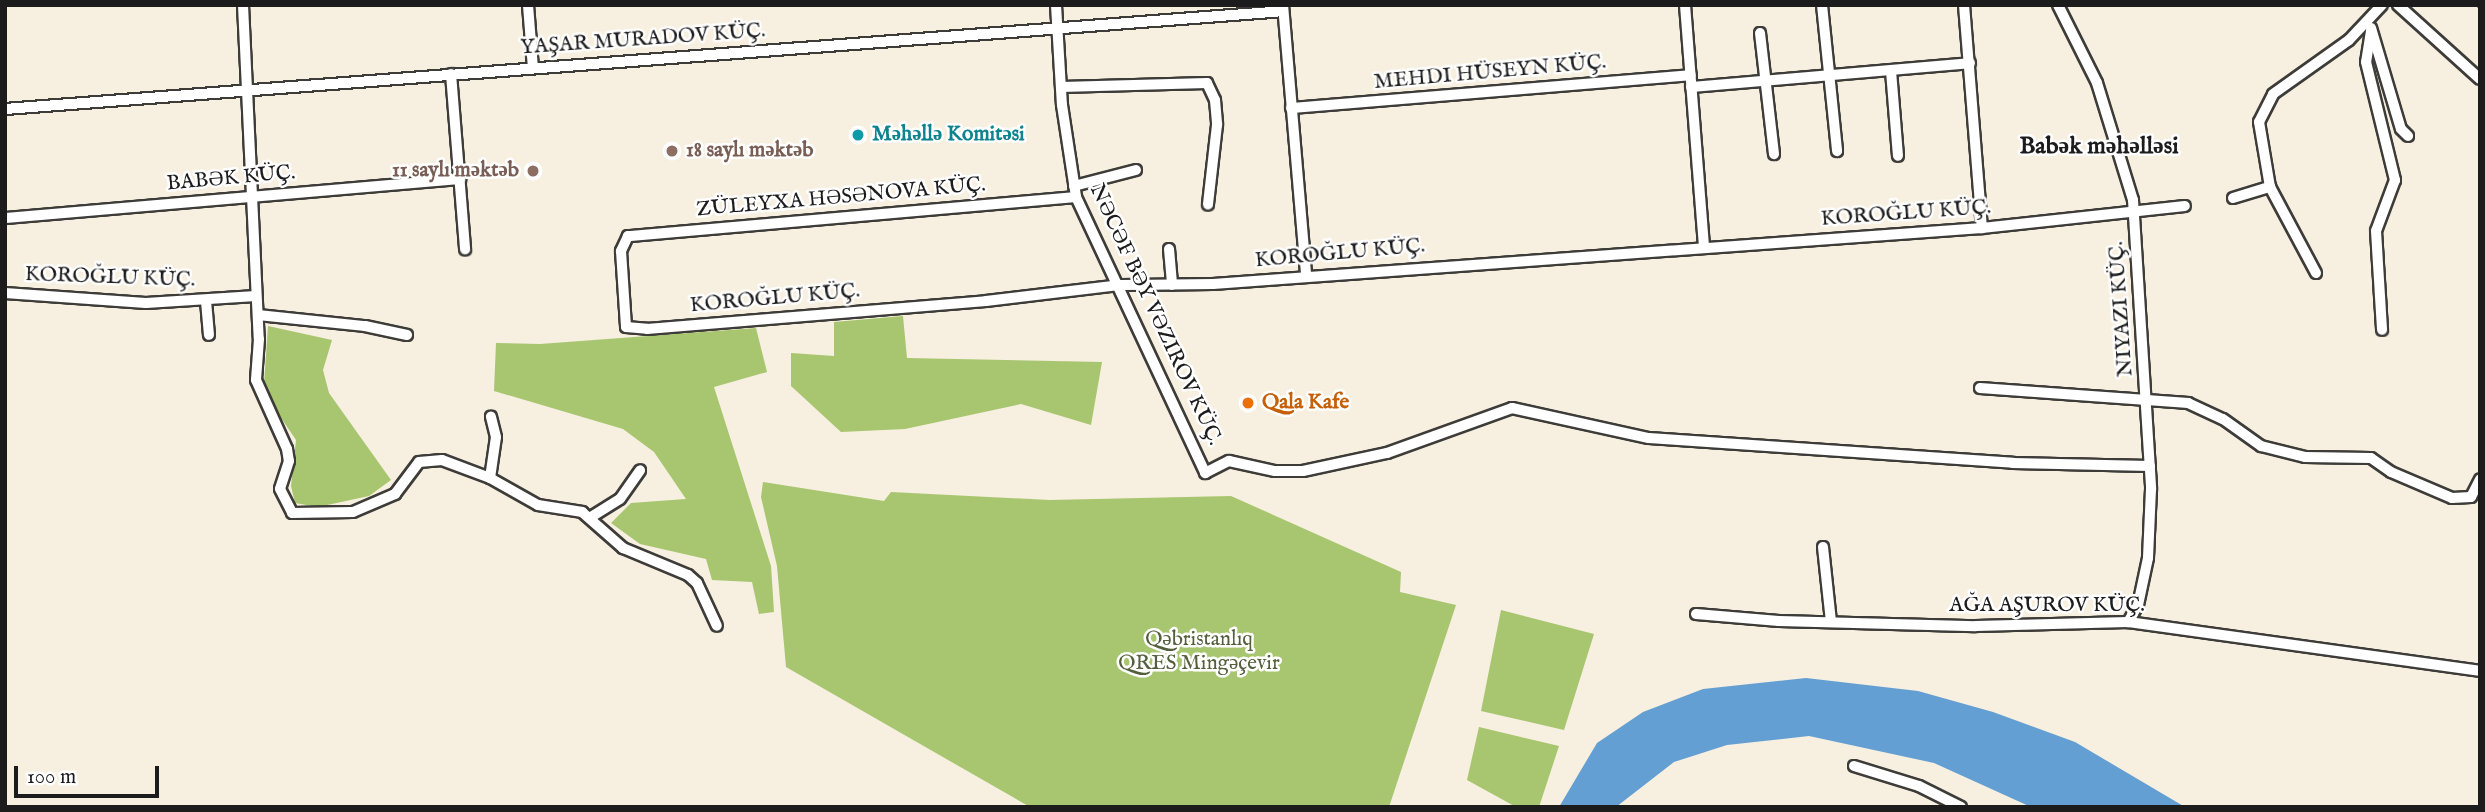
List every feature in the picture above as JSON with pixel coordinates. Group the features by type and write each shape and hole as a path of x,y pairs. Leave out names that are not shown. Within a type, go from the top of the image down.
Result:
{"street":[{"path":"243,5 249,197 258,315 258,391 287,449 289,461 280,489 292,513 353,512 378,503 395,494 419,462 427,459 490,478 538,505 591,517 623,548 688,575 697,583 717,626"},
{"path":"528,5 533,68"},
{"name":"NƏCƏF BƏY VƏZIROV KÜÇ.","path":"1056,5 1061,87 1075,192 1121,285 1205,473 1229,461 1275,471 1303,471 1387,453 1511,408 1649,438 2013,463 2150,466"},
{"path":"1685,5 1704,247"},
{"path":"1822,5 1837,150"},
{"path":"1964,5 1982,228"},
{"name":"NIYAZI KÜÇ.","path":"2058,5 2102,96 2134,215 2148,400 2150,466 2148,558 2138,605 2128,622"},
{"path":"2382,5 2370,26 2366,62 2395,180 2376,231 2382,330"},
{"path":"2398,5 2480,79"},
{"path":"1283,8 1306,276"},
{"name":"YAŞAR MURADOV KÜÇ.","path":"5,109 1058,28 1283,8"},
{"path":"2370,26 2401,129 2408,136"},
{"path":"2316,272 2270,187 2258,129 2267,100 2370,26"},
{"path":"1760,33 1774,154"},
{"path":"1692,87 1970,63"},
{"path":"1891,71 1898,156"},
{"path":"451,74 465,249"},
{"name":"MEHDI HÜSEYN KÜÇ.","path":"1291,108 1691,75"},
{"path":"1061,87 1207,83 1215,100 1217,125 1208,204"},
{"path":"1075,192 1136,170"},
{"name":"BABƏK KÜÇ.","path":"5,218 460,179"},
{"path":"2234,198 2270,187"},
{"name":"ZÜLEYXA HƏSƏNOVA KÜÇ.","path":"621,251 628,236 1075,192"},
{"name":"KOROĞLU KÜÇ.","path":"621,251 626,327 631,330 986,301 1121,285 1172,285 1982,228 2134,215 2185,206"},
{"path":"1169,249 1172,285"},
{"name":"KOROĞLU KÜÇ.","path":"5,293 146,303 256,296"},
{"path":"205,301 209,335"},
{"path":"258,315 365,326 407,335"},
{"path":"1980,388 2148,400 2205,408 2261,446 2305,457 2371,458 2391,472 2452,498 2471,497 2480,478"},
{"path":"490,478 496,437 492,417"},
{"path":"591,517 620,499 640,470"},
{"path":"1823,547 1831,622"},
{"name":"AĞA AŞUROV KÜÇ.","path":"1696,614 1831,622 1976,626 2128,622 2480,671"},
{"path":"1854,766 1919,786 1961,807"}],"green space":[{"path":"903,316 907,358 1102,362 1091,425 1021,404 905,429 841,432 791,386 791,353 834,356 834,322"},
{"path":"268,326 332,340 323,370 329,393 391,480 369,496 318,507 295,503 291,486 296,440 271,403 264,384"},
{"path":"756,328 767,372 714,387 771,566 774,612 759,614 752,582 712,580 706,559 640,544 611,523 631,503 686,499 654,452 623,429 494,391 496,343 540,344"},
{"name":"Qəbristanlıq QRES Mingəçevir","path":"763,482 884,501 891,492 1050,500 1231,496 1401,572 1400,592 1456,605 1389,807 1030,807 786,667 777,566 761,497"},
{"path":"1501,610 1594,634 1564,730 1481,711"},
{"path":"1479,727 1559,746 1539,807 1516,807 1467,780"}],"water":[{"path":"1806,678 1918,691 1993,712 2075,742 2185,807 2031,807 1934,763 1809,736 1727,745 1674,762 1616,807 1559,807 1597,743 1643,712 1703,689"}],"place":[{"name":"Məhəllə Komitəsi","path":"858,135"},
{"name":"18 saylı məktəb","path":"672,151"},
{"name":"11 saylı məktəb","path":"533,171"},
{"name":"Qala Kafe","path":"1248,403"}],"district":[{"name":"Babək məhəlləsi","path":"2099,147"}]}
